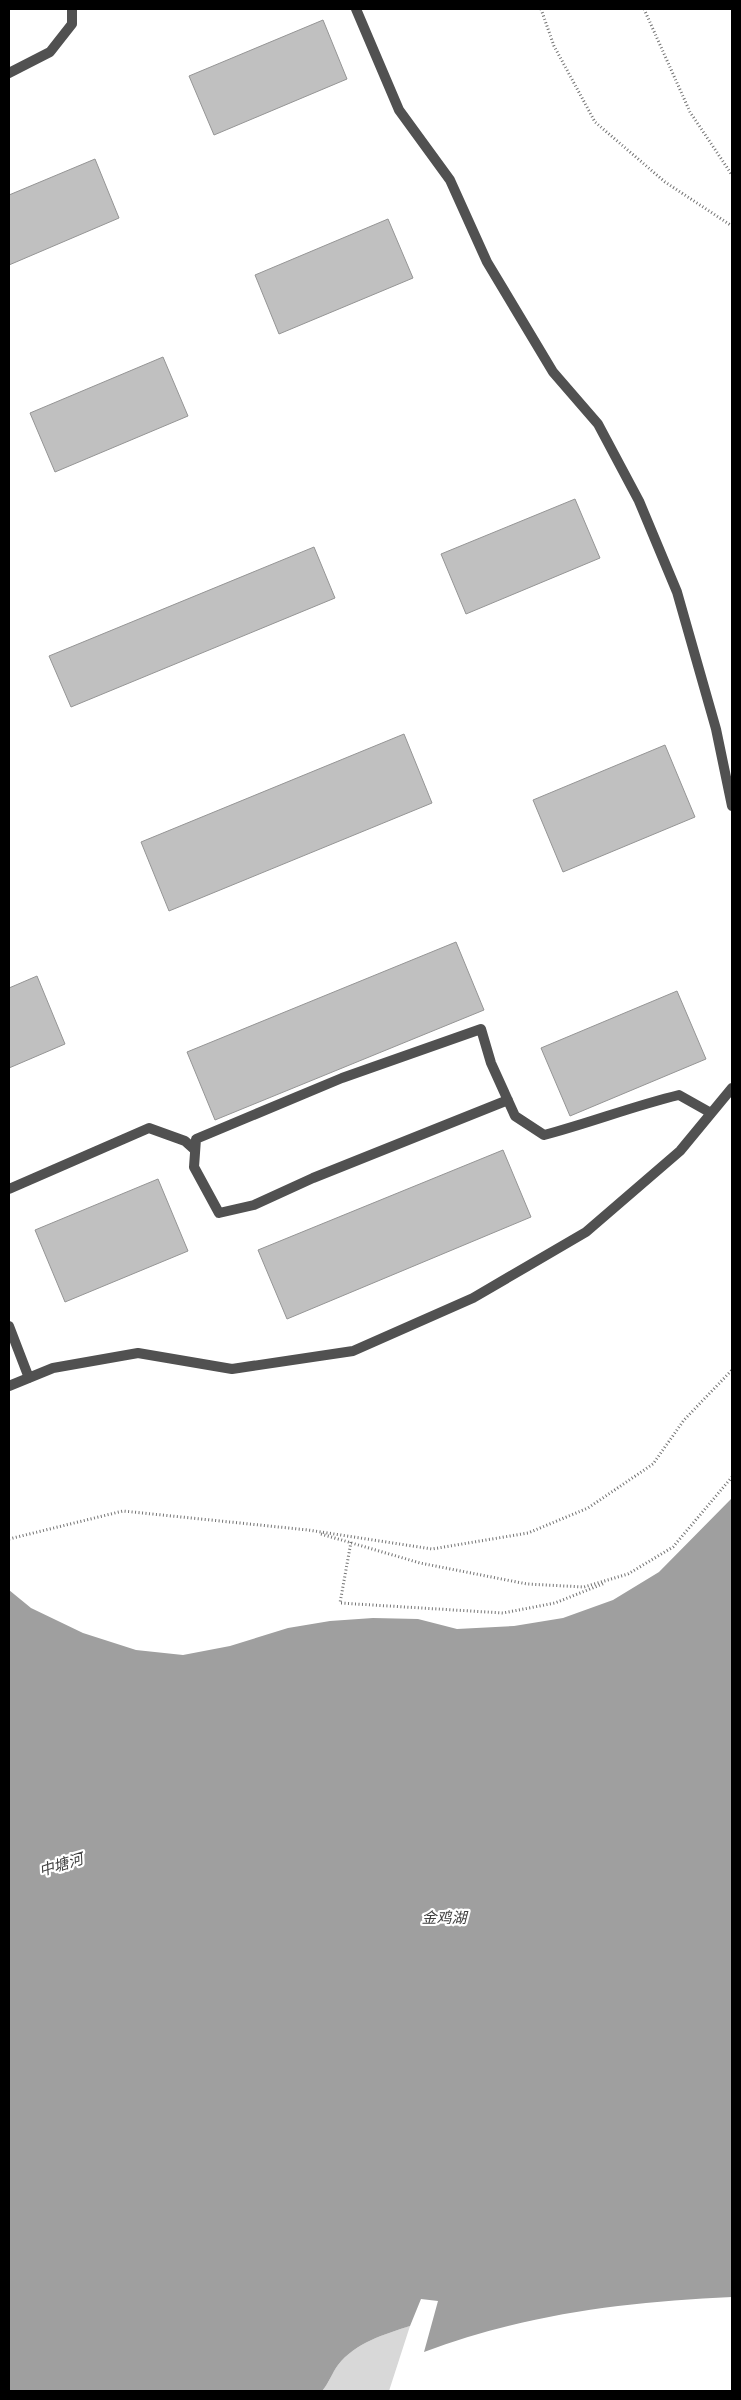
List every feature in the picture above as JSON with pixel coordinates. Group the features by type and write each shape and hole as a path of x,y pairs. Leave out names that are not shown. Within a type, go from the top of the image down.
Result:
{"street":[{"path":"9,73 50,52 72,24 72,9"},
{"path":"356,9 399,110 450,180 487,262 553,372 598,424 639,501 676,592 716,729 732,806"},
{"path":"508,1100 313,1178 254,1205 219,1213 194,1167 196,1139 342,1078 481,1029 491,1063 508,1100 515,1116 544,1136 584,1125 632,1107 679,1095 711,1113"},
{"path":"9,1386 54,1368 138,1353 232,1369 352,1352 473,1298 586,1232 680,1151 732,1088"},
{"path":"9,1189 150,1128 185,1141 195,1150"},
{"path":"9,1326 29,1378"}],"path":[{"path":"541,9 554,46 595,122 665,182 732,226"},
{"path":"644,9 690,112 732,175"},
{"path":"9,1539 124,1511 308,1530 432,1549 528,1533 588,1508 653,1464 684,1420 732,1370"},
{"path":"351,1542 340,1603 503,1613 555,1603 622,1576 673,1547 732,1477"},
{"path":"308,1530 420,1563 527,1584 584,1587 622,1576"}],"shaded area":[{"path":"410,2326 389,2391 322,2391 338,2365 353,2351 371,2340"}],"water":[{"name":"金鸡湖","path":"732,1498 732,2297 653,2302 576,2312 500,2328 424,2352 438,2301 421,2299 410,2326 371,2340 353,2351 338,2365 322,2391 9,2391 9,1590 31,1608 83,1633 136,1650 183,1655 230,1646 288,1628 330,1621 373,1618 418,1619 457,1629 514,1626 563,1618 613,1600 659,1572"}],"building":[{"path":"323,20 347,79 214,135 189,76"},
{"path":"95,159 119,218 9,265 9,195"},
{"path":"388,219 413,278 279,334 255,275"},
{"path":"163,357 188,416 55,472 30,413"},
{"path":"575,499 600,558 466,614 441,554"},
{"path":"314,547 335,598 71,707 49,656"},
{"path":"404,734 432,803 169,911 141,842"},
{"path":"665,745 695,817 563,872 533,800"},
{"path":"456,942 484,1010 215,1120 187,1052"},
{"path":"37,976 65,1044 9,1068 9,988"},
{"path":"677,991 706,1059 570,1116 541,1048"},
{"path":"503,1150 531,1217 287,1319 258,1250"},
{"path":"158,1179 188,1251 65,1302 35,1230"}],"water label":[{"name":"中塘河","path":"61,1865"}]}
